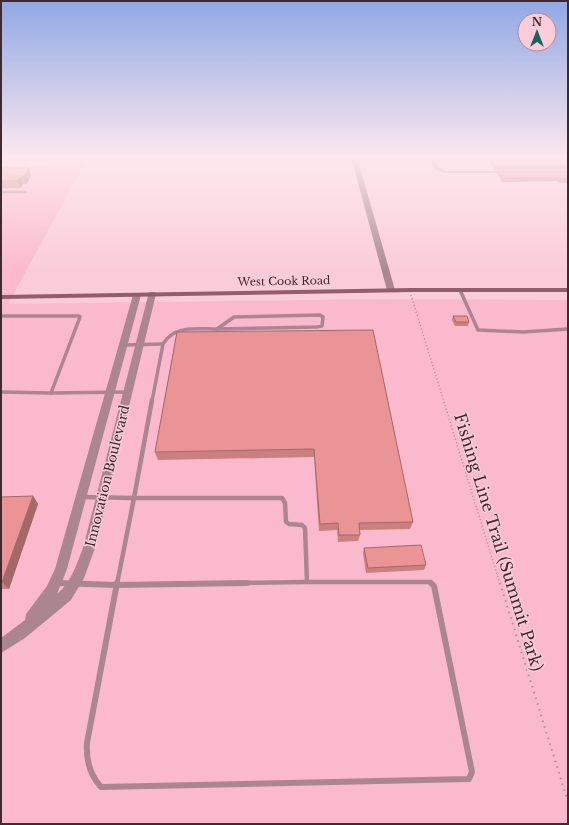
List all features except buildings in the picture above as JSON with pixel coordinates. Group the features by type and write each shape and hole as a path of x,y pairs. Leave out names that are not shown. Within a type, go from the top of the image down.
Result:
{"main road":[{"name":"West Cook Road","path":"1,296 391,290 568,290"}],"street":[{"path":"365,196 391,290"},
{"name":"Innovation Boulevard","path":"1,646 20,633 66,595 79,574 89,548 152,294"},
{"name":"Innovation Boulevard","path":"20,633 52,591 60,569 111,392 137,295"}],"lane":[{"path":"460,290 478,330 502,332 543,332 568,329"},
{"path":"55,582 116,585 430,582 434,586 472,772 469,778 101,787 96,783 85,754 116,585 133,497 163,344 166,337 174,332 184,329 216,329 317,327 322,326 323,317 320,315 234,317 216,329"},
{"path":"1,316 79,316 80,318 51,393"},
{"path":"124,345 163,344"},
{"path":"1,392 128,392"},
{"path":"80,497 282,498 285,503 286,522 289,524 302,525 305,528 307,582"}],"path":[{"name":"Fishing Line Trail (Summit Park)","path":"409,290 568,802"}],"shaded area":[{"path":"1,196 67,196 8,304 382,299 568,300 568,824 1,824"}]}
